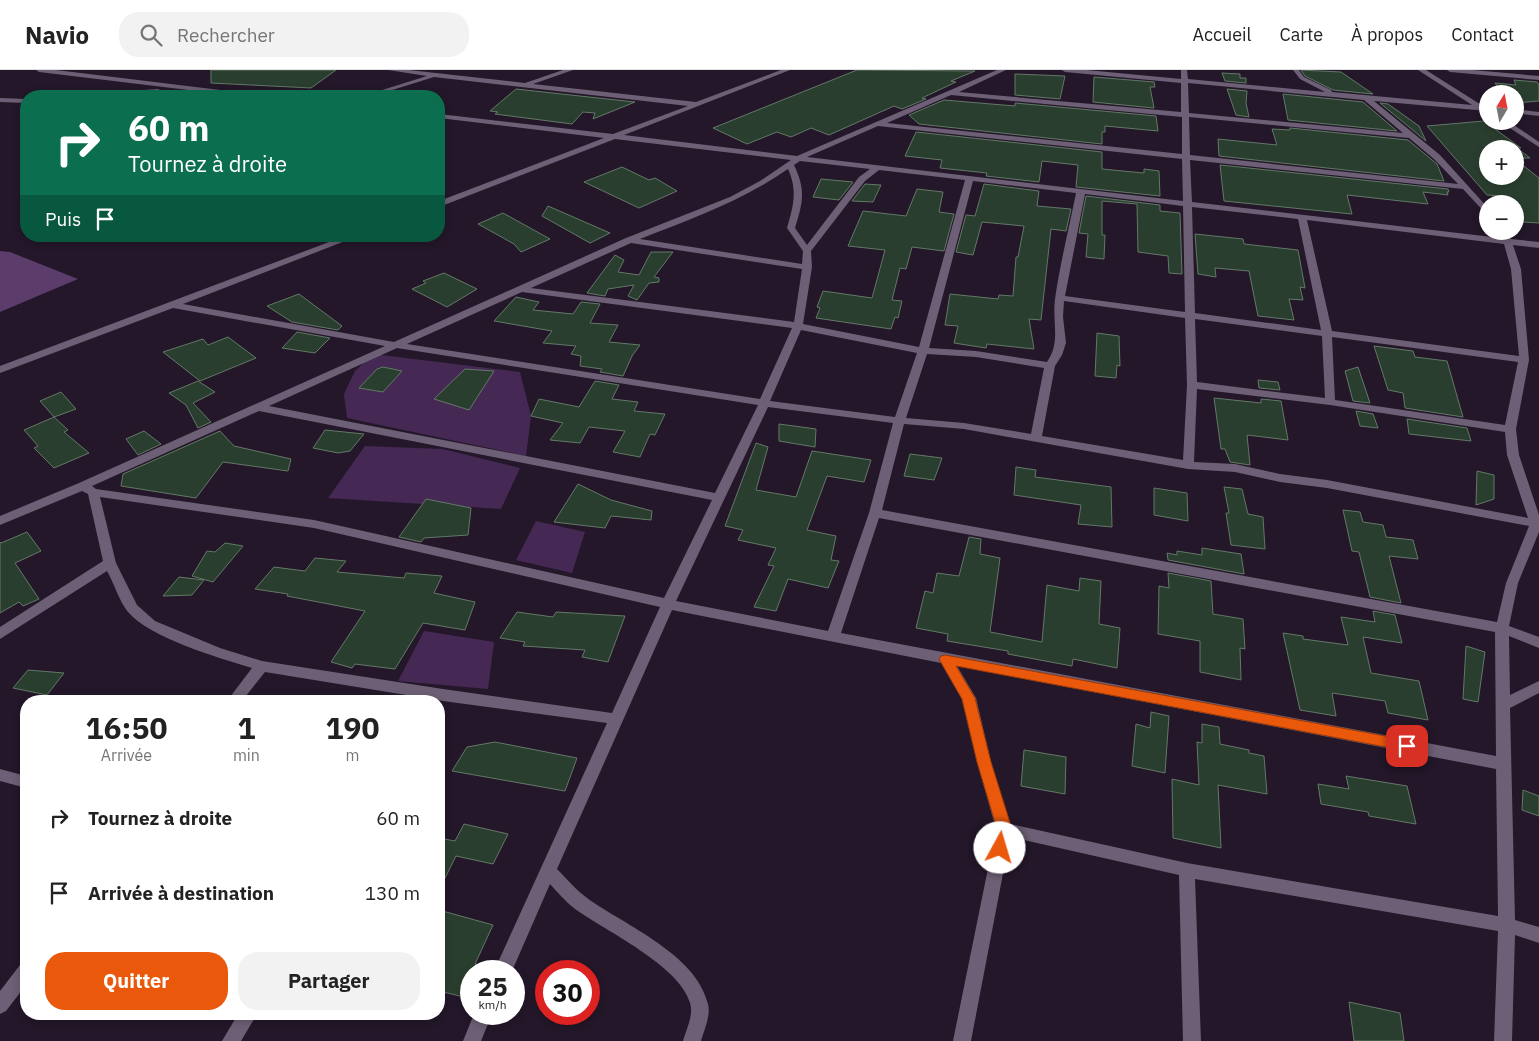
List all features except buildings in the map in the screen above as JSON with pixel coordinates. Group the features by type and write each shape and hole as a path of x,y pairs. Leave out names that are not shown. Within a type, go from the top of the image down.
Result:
{"street":[{"path":"40,70 199,90"},
{"path":"108,79 122,70"},
{"path":"391,70 697,104"},
{"path":"386,90 453,70"},
{"path":"522,85 570,70"},
{"path":"445,202 787,70"},
{"path":"0,521 88,489 257,407 394,345 630,240 733,199 763,183 800,157 1003,70"},
{"path":"1065,70 1479,108"},
{"path":"1184,70 1192,385 1188,465"},
{"path":"1296,70 1302,78 1335,95"},
{"path":"1420,70 1479,105"},
{"path":"1450,70 1539,78"},
{"path":"175,90 190,89"},
{"path":"949,92 1185,116 1414,136"},
{"path":"1365,97 1437,157 1479,203"},
{"path":"0,100 20,101"},
{"path":"1524,112 1539,114"},
{"path":"445,117 1302,217 1479,234"},
{"path":"879,124 1466,187"},
{"path":"1517,130 1539,145"},
{"path":"1528,137 1539,138"},
{"path":"508,960 668,604 764,403 798,326 807,266 807,251 792,228 799,200 798,182 788,164"},
{"path":"807,251 862,180 876,168"},
{"path":"833,636 875,513 900,419 923,351 970,178"},
{"path":"1036,439 1050,366 1057,355 1061,343 1058,317 1060,298 1081,191"},
{"path":"1302,217 1327,332 1330,402"},
{"path":"630,240 807,266"},
{"path":"1503,1041 1507,925 1502,628 1512,582 1537,524 1513,455 1510,429 1524,360 1516,269 1505,240"},
{"path":"1520,240 1539,245"},
{"path":"0,370 338,242"},
{"path":"520,289 798,326 923,351 976,354 1050,366"},
{"path":"1060,298 1327,332 1524,360"},
{"path":"174,305 394,345 764,403 862,418 900,419 964,426 1188,465 1235,468 1280,478 1327,484 1537,524"},
{"path":"1192,385 1330,402 1510,429"},
{"path":"257,407 719,498"},
{"path":"88,489 110,563 132,608 150,624 216,652 262,666 419,695"},
{"path":"88,489 314,524 668,604 945,659 1503,764"},
{"path":"875,513 1502,628 1539,643"},
{"path":"0,634 110,563"},
{"path":"945,659 969,698 984,762 1004,829 962,1041"},
{"path":"239,695 262,666"},
{"path":"1503,705 1539,686"},
{"path":"445,699 617,719"},
{"path":"0,775 20,780"},
{"path":"1004,829 1188,870 1507,925 1539,935"},
{"path":"1188,870 1192,1041"},
{"path":"548,871 580,902 671,965 691,984 700,1005 692,1041"},
{"path":"0,1005 20,979"},
{"path":"231,1041 244,1020"},
{"path":"472,1041 479,1025"}],"shaded area":[{"path":"0,251 10,252 78,279 0,312"},
{"path":"373,354 520,372 531,416 526,456 347,418 344,394 355,371"},
{"path":"365,446 443,449 520,468 501,509 328,498"},
{"path":"536,521 585,532 572,573 516,560"},
{"path":"424,631 494,642 488,689 398,681"}],"route":[{"path":"1000,848 1004,829 984,762 969,698 945,659 1407,746"}]}
